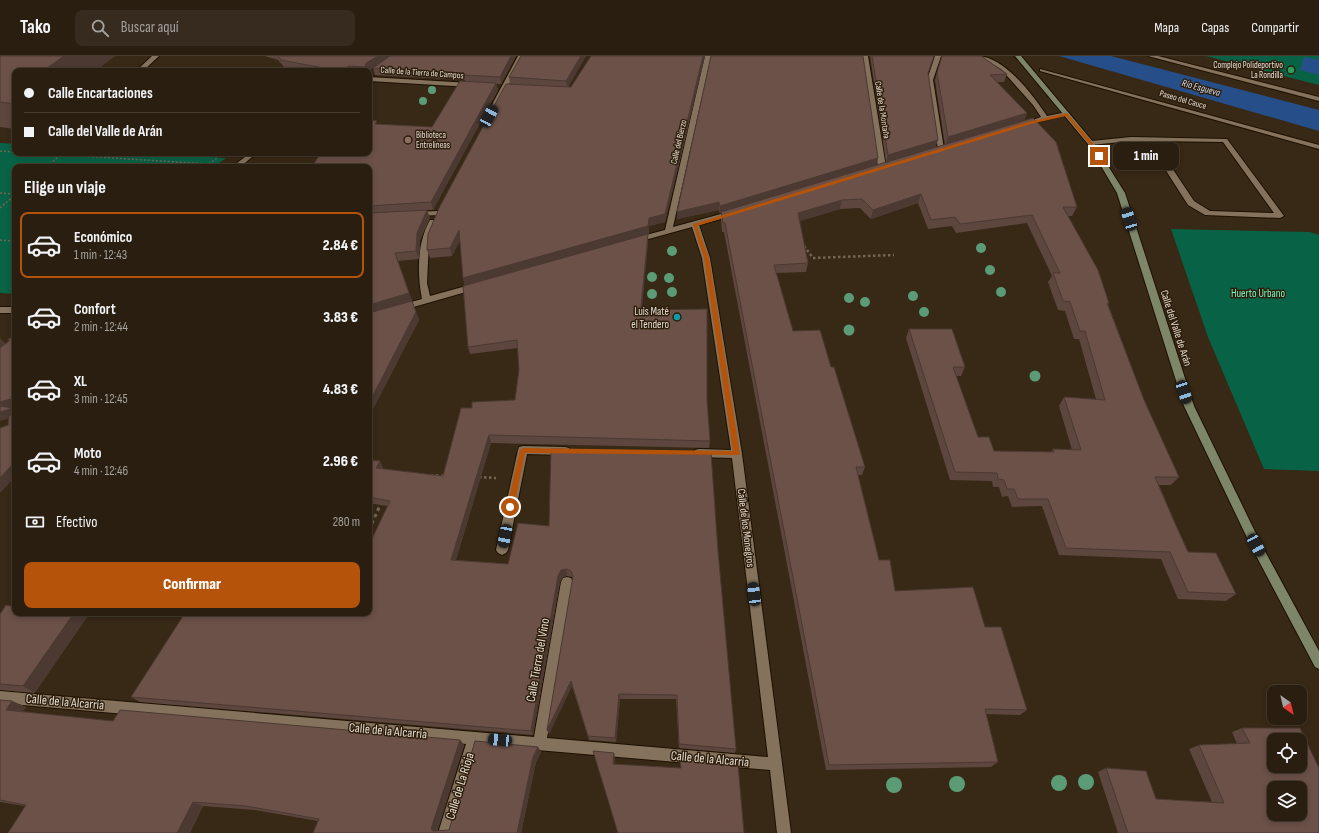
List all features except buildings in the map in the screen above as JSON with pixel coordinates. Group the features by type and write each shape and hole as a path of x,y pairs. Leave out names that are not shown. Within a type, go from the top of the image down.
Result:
{"street":[{"path":"142,68 156,56"},
{"path":"485,122 507,88 521,56"},
{"name":"Calle del Bierzo","path":"668,232 708,56"},
{"name":"Calle de la Montaña","path":"865,56 882,167"},
{"path":"938,56 930,80 941,149"},
{"path":"980,56 1003,68 1036,104 1045,118"},
{"name":"Calle del Valle de Arán","path":"1018,56 1091,144 1121,193 1189,406 1256,545 1319,663"},
{"path":"1151,56 1319,99"},
{"name":"Paseo del Cauce","path":"1042,70 1319,147"},
{"name":"Calle de la Tierra de Campos","path":"372,79 480,86"},
{"path":"496,87 507,88"},
{"path":"1015,127 1045,118 1067,114"},
{"path":"1091,144 1131,139 1226,140 1280,216 1208,213 1191,203 1150,140"},
{"path":"240,164 250,156"},
{"path":"407,215 439,210 425,241 423,283 427,300"},
{"path":"629,243 739,211"},
{"name":"Calle de los Monegros","path":"695,225 706,258 737,454 784,833"},
{"path":"391,311 484,284"},
{"path":"0,310 12,310"},
{"path":"502,550 523,450 573,451"},
{"path":"690,453 737,454"},
{"name":"Calle Tierra del Vino","path":"539,744 567,582"},
{"name":"Calle de la Alcarria","path":"0,697 775,764"},
{"name":"Calle de La Rioja","path":"445,833 474,738"}],"path":[{"path":"0,151 12,152"},
{"path":"50,164 60,156"},
{"path":"77,156 209,164 218,156"},
{"path":"0,193 12,194"},
{"path":"0,208 12,197"},
{"path":"0,240 12,241"},
{"path":"803,246 813,258 894,255"},
{"path":"424,475 447,476"},
{"path":"478,477 516,479"},
{"path":"372,524 382,502"}],"green space":[{"name":"Complejo Polideportivo La Rondilla","path":"1206,56 1319,56 1319,85"},
{"path":"0,143 12,144 12,156 194,156 226,158 218,164 12,164 12,294 0,293"},
{"name":"Huerto Urbano","path":"1171,229 1310,232 1319,235 1319,471 1264,469 1208,337"}],"water":[{"name":"Río Esgueva","path":"1059,56 1111,56 1319,110 1319,131"},
{"path":"1304,57 1319,60 1319,75 1300,70"}],"place":[{"name":"Complejo Polideportivo La Rondilla","path":"1291,70"},
{"name":"Biblioteca Entrelíneas","path":"408,140"},
{"name":"Luis Maté el Tendero","path":"677,317"}],"route":[{"path":"510,507 523,450 737,454 706,258 695,225 1030,122 1067,114 1099,156"}]}
